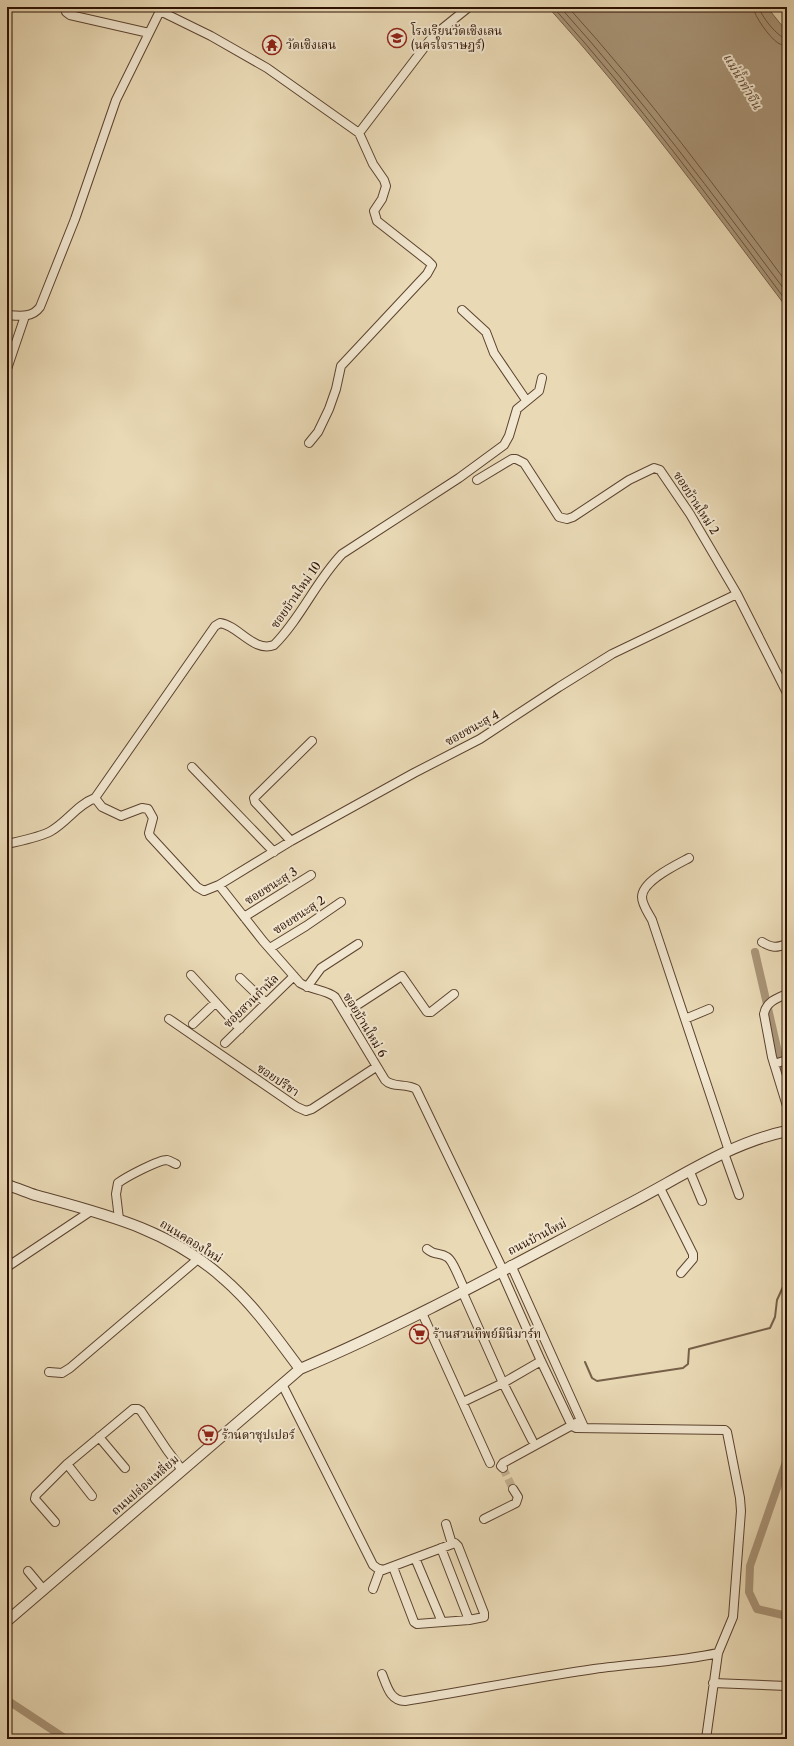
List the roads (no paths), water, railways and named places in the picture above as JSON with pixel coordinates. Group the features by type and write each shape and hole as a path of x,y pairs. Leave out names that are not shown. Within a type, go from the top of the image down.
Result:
{"street":[{"path":"65,7 66,12 70,15 149,33"},
{"path":"359,133 433,36 469,7"},
{"path":"7,315 25,316 34,313 40,307 75,219 116,100 160,11 211,36 268,68 359,133 373,164 384,180 386,186 382,199 374,211 374,216 377,221 428,261 432,267 383,323 341,366 330,409 318,432 308,443"},
{"path":"462,310 486,332 494,353 526,400"},
{"path":"7,369 25,316"},
{"name":"ซอยบ้านใหม่ 10","path":"7,844 50,832 64,822 85,802 95,798 215,626 220,623 226,624 245,637 263,646 269,647 274,645 308,600 333,563 342,554 459,478 504,445 509,436 517,409 526,400 539,391 542,378"},
{"name":"ซอยบ้านใหม่ 2","path":"477,480 512,459 516,459 524,463 559,517 567,519 573,517 629,480 654,468 658,468 690,514 737,594 787,692"},
{"name":"ซอยชนะสุ 4","path":"219,885 292,841 414,773 480,739 612,654 737,594"},
{"path":"292,841 255,802 254,798 312,741"},
{"path":"192,767 274,852"},
{"path":"95,798 102,806 121,816 142,808 148,808 153,818 149,833 161,849 202,890 219,885"},
{"path":"689,858 664,871 647,887 642,895 642,901 652,920 685,1019 739,1195"},
{"name":"ซอยชนะสุ 3","path":"244,917 311,875"},
{"name":"ซอยบ้านใหม่ 6","path":"219,885 294,976 307,987 331,994 335,997 376,1067 388,1083 410,1086 418,1093 434,1130 505,1269"},
{"name":"ซอยชนะสุ 2","path":"270,948 341,902"},
{"path":"762,942 772,948 787,944"},
{"path":"307,987 321,968 358,944"},
{"path":"191,975 240,1029"},
{"name":"ซอยสวนกำนัล","path":"225,1043 294,976"},
{"path":"345,1014 402,976 427,1012 431,1012 454,994"},
{"path":"240,978 266,1003"},
{"path":"787,994 769,1004 765,1009 764,1014 774,1064 787,1106"},
{"path":"193,1024 215,1002"},
{"path":"685,1019 709,1009"},
{"name":"ซอยปรีชา","path":"169,1019 296,1107 306,1111 312,1109 376,1067"},
{"path":"774,1064 787,1060"},
{"name":"ถนนบ้านใหม่","path":"300,1369 350,1348 422,1313 726,1152 760,1138 787,1131"},
{"path":"119,1219 116,1194 118,1183 132,1175 167,1160 176,1164"},
{"path":"690,1172 702,1201"},
{"name":"ถนนคลองใหม่","path":"7,1185 119,1219 153,1232 177,1245 223,1278 244,1297 267,1324 300,1369"},
{"path":"660,1188 693,1254 693,1260 681,1273"},
{"path":"7,1267 91,1211"},
{"path":"427,1249 432,1254 442,1255 449,1259 503,1383 532,1440"},
{"path":"49,1372 62,1373 70,1368 198,1259"},
{"path":"505,1269 541,1361 572,1426"},
{"path":"505,1269 556,1367 583,1423"},
{"path":"422,1313 490,1463"},
{"path":"463,1402 503,1383 541,1361"},
{"name":"ถนนปล่องเหลี่ยม","path":"7,1621 300,1369"},
{"path":"282,1384 373,1565 380,1570"},
{"path":"55,1522 35,1499 36,1495 67,1464 133,1410 138,1409 142,1411 182,1470"},
{"path":"503,1468 503,1463 572,1426 583,1423 611,1430 726,1430 740,1498 741,1511 733,1617 718,1653 706,1739"},
{"path":"99,1438 125,1468"},
{"path":"67,1464 92,1496"},
{"path":"484,1520 516,1503 518,1497 513,1489"},
{"path":"446,1524 452,1544"},
{"path":"380,1570 455,1543 457,1544 485,1616 481,1619 419,1624 414,1622 393,1566"},
{"path":"441,1548 469,1620"},
{"path":"416,1558 442,1622"},
{"path":"373,1589 380,1570"},
{"path":"28,1571 43,1589"},
{"path":"382,1674 393,1698 398,1701 405,1701 589,1670 699,1657 718,1653"},
{"path":"713,1683 787,1686"}],"water":[{"name":"แม่น้ำท่าจีน","path":"548,7 767,7 787,32 787,308 641,117"}],"waterway":[{"path":"755,952 778,1052 787,1081"},
{"path":"585,1362 592,1378 597,1381 683,1368 688,1364 689,1349 770,1328 775,1317 777,1300 787,1278"},
{"path":"787,1459 750,1566 749,1592 757,1609 787,1616"},
{"path":"7,1700 66,1739"}],"tunnel":[{"path":"503,1468 513,1489"}],"place":[{"name":"โรงเรียนวัดเชิงเลน (นครใจราษฎร์)","path":"397,38"},
{"name":"วัดเชิงเลน","path":"272,45"},
{"name":"ร้านสวนทิพย์มินิมาร์ท","path":"419,1334"},
{"name":"ร้านดาซุปเปอร์","path":"208,1435"}]}
